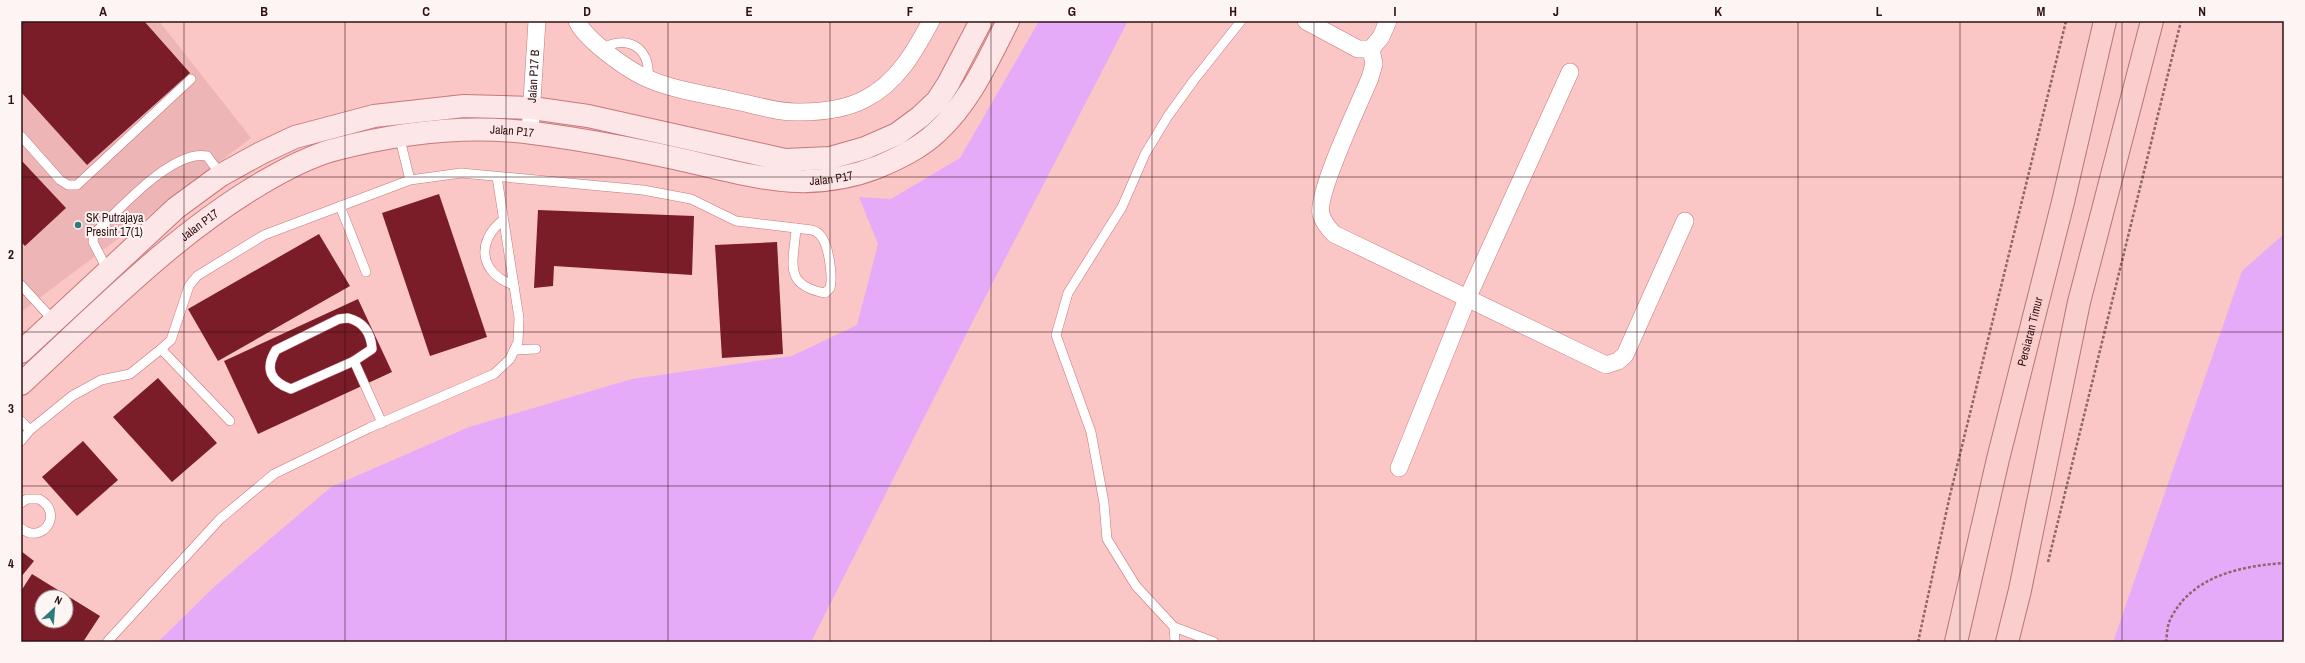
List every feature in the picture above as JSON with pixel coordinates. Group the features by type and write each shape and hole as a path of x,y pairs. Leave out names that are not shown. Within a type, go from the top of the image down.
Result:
{"main road":[{"name":"Persiaran Timur","path":"1956,642 1998,459 2063,202 2105,21"},
{"path":"2006,642 2020,590 2079,302 2152,21"}],"street":[{"name":"Jalan P17 B","path":"530,132 537,21"},
{"path":"576,21 579,27 603,48 636,73 648,78 673,87 800,112 844,107 865,99 883,88 902,68 931,21"},
{"name":"Jalan P17","path":"21,352 176,208 221,175 261,153 295,137 374,116 464,106 532,108 588,116 785,160 830,158 865,148 897,134 920,117 937,101 948,84 980,21"},
{"name":"Jalan P17","path":"21,384 170,248 236,199 280,172 329,151 399,135 475,129 530,132 635,150 763,178 799,183 833,180 861,173 898,159 936,133 954,115 972,89 1008,21"},
{"path":"1306,21 1358,49 1371,49"},
{"path":"1371,49 1381,37 1388,21"},
{"path":"1371,49 1374,64 1370,78 1331,171 1321,203 1321,213 1325,225 1334,234 1596,362 1606,365 1613,364 1624,355 1685,221"},
{"path":"1399,468 1466,299 1570,72"}],"lane":[{"path":"1214,642 1174,627 1136,586 1107,539 1104,503 1091,432 1056,335 1068,293 1122,207 1146,154 1168,116 1194,80 1241,21"},
{"path":"21,136 60,180 68,185 77,185 191,79"},
{"path":"399,135 410,180"},
{"path":"108,271 93,242 94,234 157,173 197,154 207,156 221,175"},
{"path":"21,441 30,430 72,396 101,380 130,374 171,340 189,286 197,276 264,235 410,180 461,173 643,190 690,199 736,221 796,228 820,234 826,244 832,281 830,288 825,293 808,290 799,284 793,272 796,228"},
{"path":"106,642 220,519 274,474 382,423 494,374 510,359 518,342 519,318 497,177"},
{"path":"340,206 366,272"},
{"path":"504,220 494,228 487,238 485,250 487,262 493,273 502,281 514,286"},
{"path":"21,285 54,321"},
{"path":"339,319 357,321 365,327 372,341 372,349 354,361 291,389 279,385 270,372 270,359 276,350 339,319"},
{"path":"514,350 536,348"},
{"path":"161,349 230,421"},
{"path":"354,361 382,423"},
{"path":"21,421 30,430"},
{"path":"21,503 27,499 39,499 48,506 51,518 49,524 40,532 28,532 21,528"},
{"path":"1174,627 1175,642"}],"path":[{"path":"1918,642 1950,495 2066,21"},
{"path":"2047,566 2181,21"},
{"path":"2166,642 2170,620 2181,601 2197,588 2225,573 2255,565 2284,563"}],"shaded area":[{"name":"SK Putrajaya Presint 17(1)","path":"21,21 159,21 251,138 21,312"},
{"path":"1039,21 1128,21 974,319 811,642 158,642 214,587 331,487 469,427 632,379 792,356 857,325 878,244 859,197 891,199 960,158"},
{"path":"2284,234 2284,642 2113,642 2242,271"}],"building":[{"path":"21,21 144,21 190,73 87,165 21,92"},
{"path":"21,160 66,208 25,246 21,242"},
{"path":"439,194 487,337 430,356 382,213"},
{"path":"538,210 694,216 692,275 554,266 553,286 534,288"},
{"path":"319,234 350,286 218,361 188,309"},
{"path":"777,242 783,354 722,358 715,245"},
{"path":"358,299 392,372 258,434 224,361"},
{"path":"158,378 217,443 172,482 113,417"},
{"path":"83,441 118,480 77,516 42,477"},
{"path":"21,551 34,561 21,577"},
{"path":"32,574 56,589 34,589 34,629 74,629 74,600 100,616 83,642 21,642 21,591"}],"place":[{"name":"SK Putrajaya Presint 17(1)","path":"78,225"}]}
